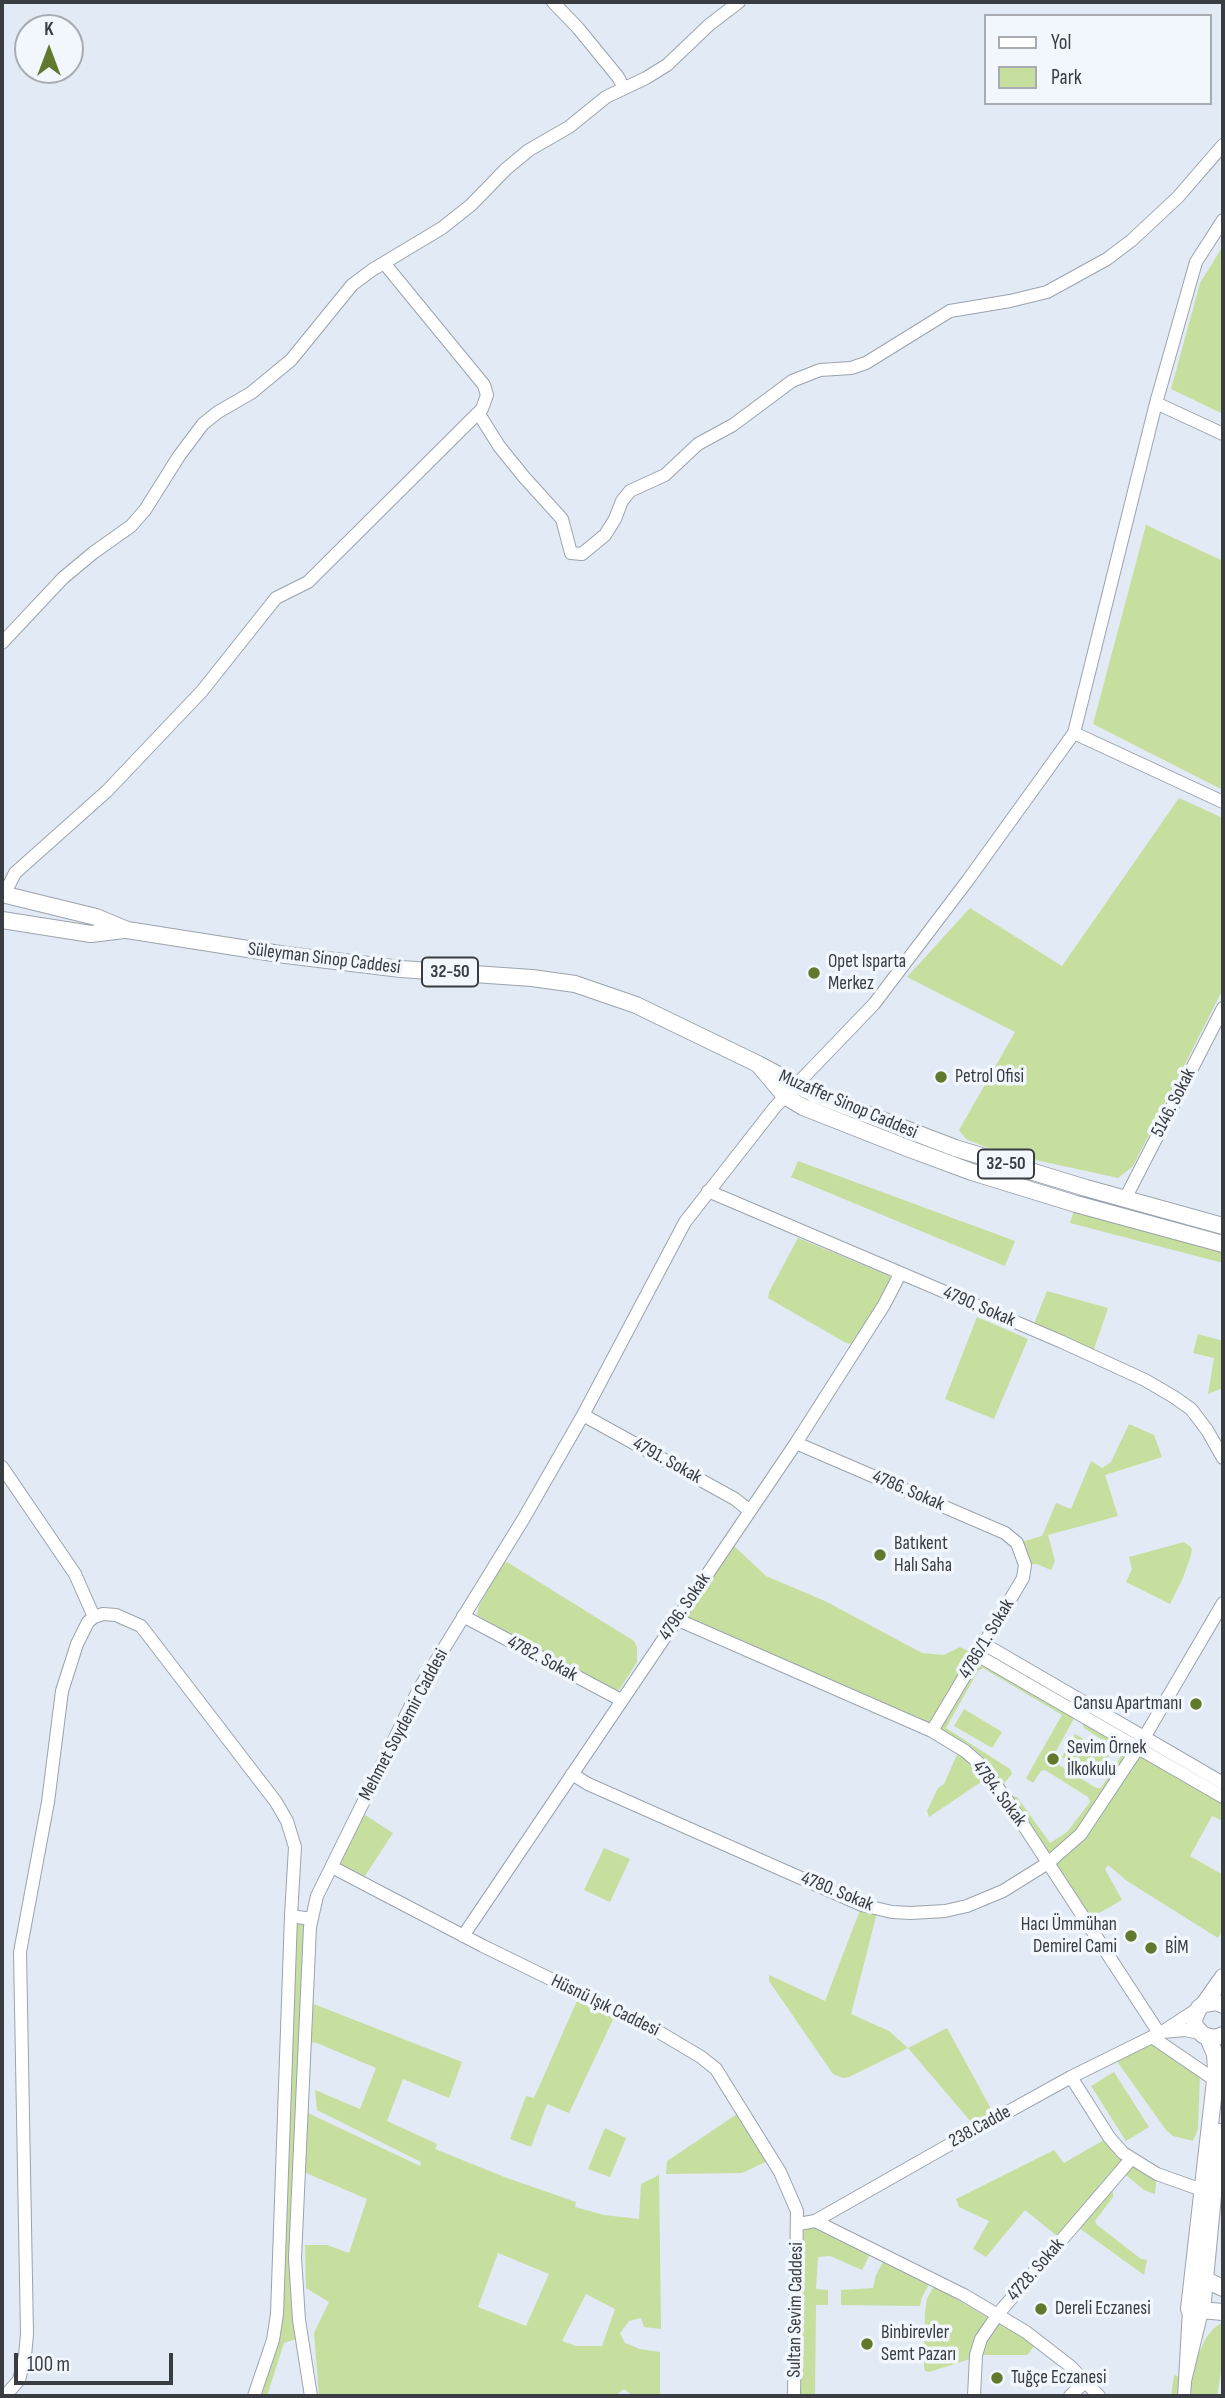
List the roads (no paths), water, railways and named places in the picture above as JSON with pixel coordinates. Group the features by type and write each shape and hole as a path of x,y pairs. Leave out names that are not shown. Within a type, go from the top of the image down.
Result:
{"main road":[{"name":"Süleyman Sinop Caddesi","path":"3,894 96,917 127,930 299,957 532,978 575,985 636,1005 758,1064"},
{"name":"Süleyman Sinop Caddesi","path":"2,920 91,934 127,930"},
{"name":"Muzaffer Sinop Caddesi","path":"758,1064 790,1090 803,1107 972,1172 1223,1244"},
{"name":"Muzaffer Sinop Caddesi","path":"790,1090 955,1148 1223,1226"},
{"path":"1199,2277 1202,2190 1215,2080 1215,2054 1211,2035 1194,2020 1223,1977"},
{"path":"1202,2006 1216,2003 1223,2006"},
{"path":"1223,2098 1196,2310 1223,2312"},
{"path":"1199,2277 1223,2288"}],"street":[{"path":"553,2 618,77 624,88"},
{"path":"2,643 63,579 138,518 203,424 279,371 312,338 344,294 361,278 442,228 471,205 517,159 569,127 597,103 667,65 709,25 739,2"},
{"path":"479,414 499,446 562,519 571,553 582,554 605,535 622,501 631,491 665,475 698,444 733,425 792,382 820,370 851,368 866,363 950,311 1047,292 1100,263 1132,240 1178,198 1223,145"},
{"path":"1223,220 1196,262 1156,403 1073,733 1223,802"},
{"path":"3,894 15,873 107,791 202,691 276,598 308,582 479,414 486,398 484,385 384,263"},
{"path":"1156,403 1223,434"},
{"name":"Mehmet Soydemir Caddesi","path":"312,2396 299,2320 295,2275 311,1919 317,1896 419,1689 583,1415 679,1234 708,1191 790,1090 874,1004 968,880 1073,733"},
{"name":"5146. Sokak","path":"1125,1199 1223,1008"},
{"name":"4790. Sokak","path":"708,1191 1103,1360 1167,1393 1188,1406 1197,1416 1223,1458"},
{"name":"4796. Sokak","path":"463,1936 796,1443 884,1305 900,1274"},
{"name":"4791. Sokak","path":"583,1415 735,1499 750,1511"},
{"name":"4786. Sokak","path":"796,1443 1005,1533 1017,1543"},
{"path":"2,1467 75,1574 94,1617"},
{"name":"4786/1. Sokak","path":"932,1731 1024,1573 1024,1559 1017,1543"},
{"path":"1142,1743 1223,1603"},
{"path":"5,2396 13,2390 23,2369 27,2334 20,1952 48,1802 62,1691 77,1644 88,1622 103,1614 116,1615 141,1626 276,1802 287,1821 295,1847 277,2314 271,2348 254,2396"},
{"name":"4782. Sokak","path":"463,1616 621,1700"},
{"name":"4784. Sokak","path":"677,1619 932,1731 980,1763 1007,1800 1158,2034"},
{"path":"981,1649 1142,1743 1223,1797"},
{"path":"1142,1743 1223,1783"},
{"name":"4780. Sokak","path":"572,1774 588,1784 862,1905 892,1912 928,1913 967,1906 1003,1891 1048,1863 1074,1842 1089,1825 1142,1743"},
{"name":"Hüsnü Işık Caddesi","path":"332,1867 463,1936 659,2032 710,2063 726,2082 780,2172 794,2200 799,2224"},
{"path":"291,1916 311,1919"},
{"name":"238.Cadde","path":"799,2224 815,2221 1071,2077 1158,2034 1202,2006"},
{"path":"1158,2034 1185,2030 1211,2035"},
{"path":"1158,2034 1215,2080"},
{"path":"1071,2077 1114,2144 1131,2159 1157,2174 1202,2190"},
{"name":"4728. Sokak","path":"974,2396 978,2346 999,2314 1131,2159"},
{"path":"815,2221 999,2314 1039,2340 1070,2366 1099,2396"},
{"name":"Sultan Sevim Caddesi","path":"794,2396 799,2224"},
{"path":"1184,2396 1196,2310"},
{"path":"1070,2396 1085,2382"}],"place":[{"name":"Opet Isparta Merkez","path":"814,973"},
{"name":"Petrol Ofisi","path":"941,1077"},
{"name":"Batıkent Halı Saha","path":"880,1555"},
{"name":"Cansu Apartmanı","path":"1196,1704"},
{"name":"Sevim Örnek İlkokulu","path":"1053,1759"},
{"name":"Hacı Ümmühan Demirel Cami","path":"1131,1936"},
{"name":"BİM","path":"1151,1948"},
{"name":"Dereli Eczanesi","path":"1041,2309"},
{"name":"Binbirevler Semt Pazarı","path":"867,2344"},
{"name":"Tuğçe Eczanesi","path":"997,2378"}]}
